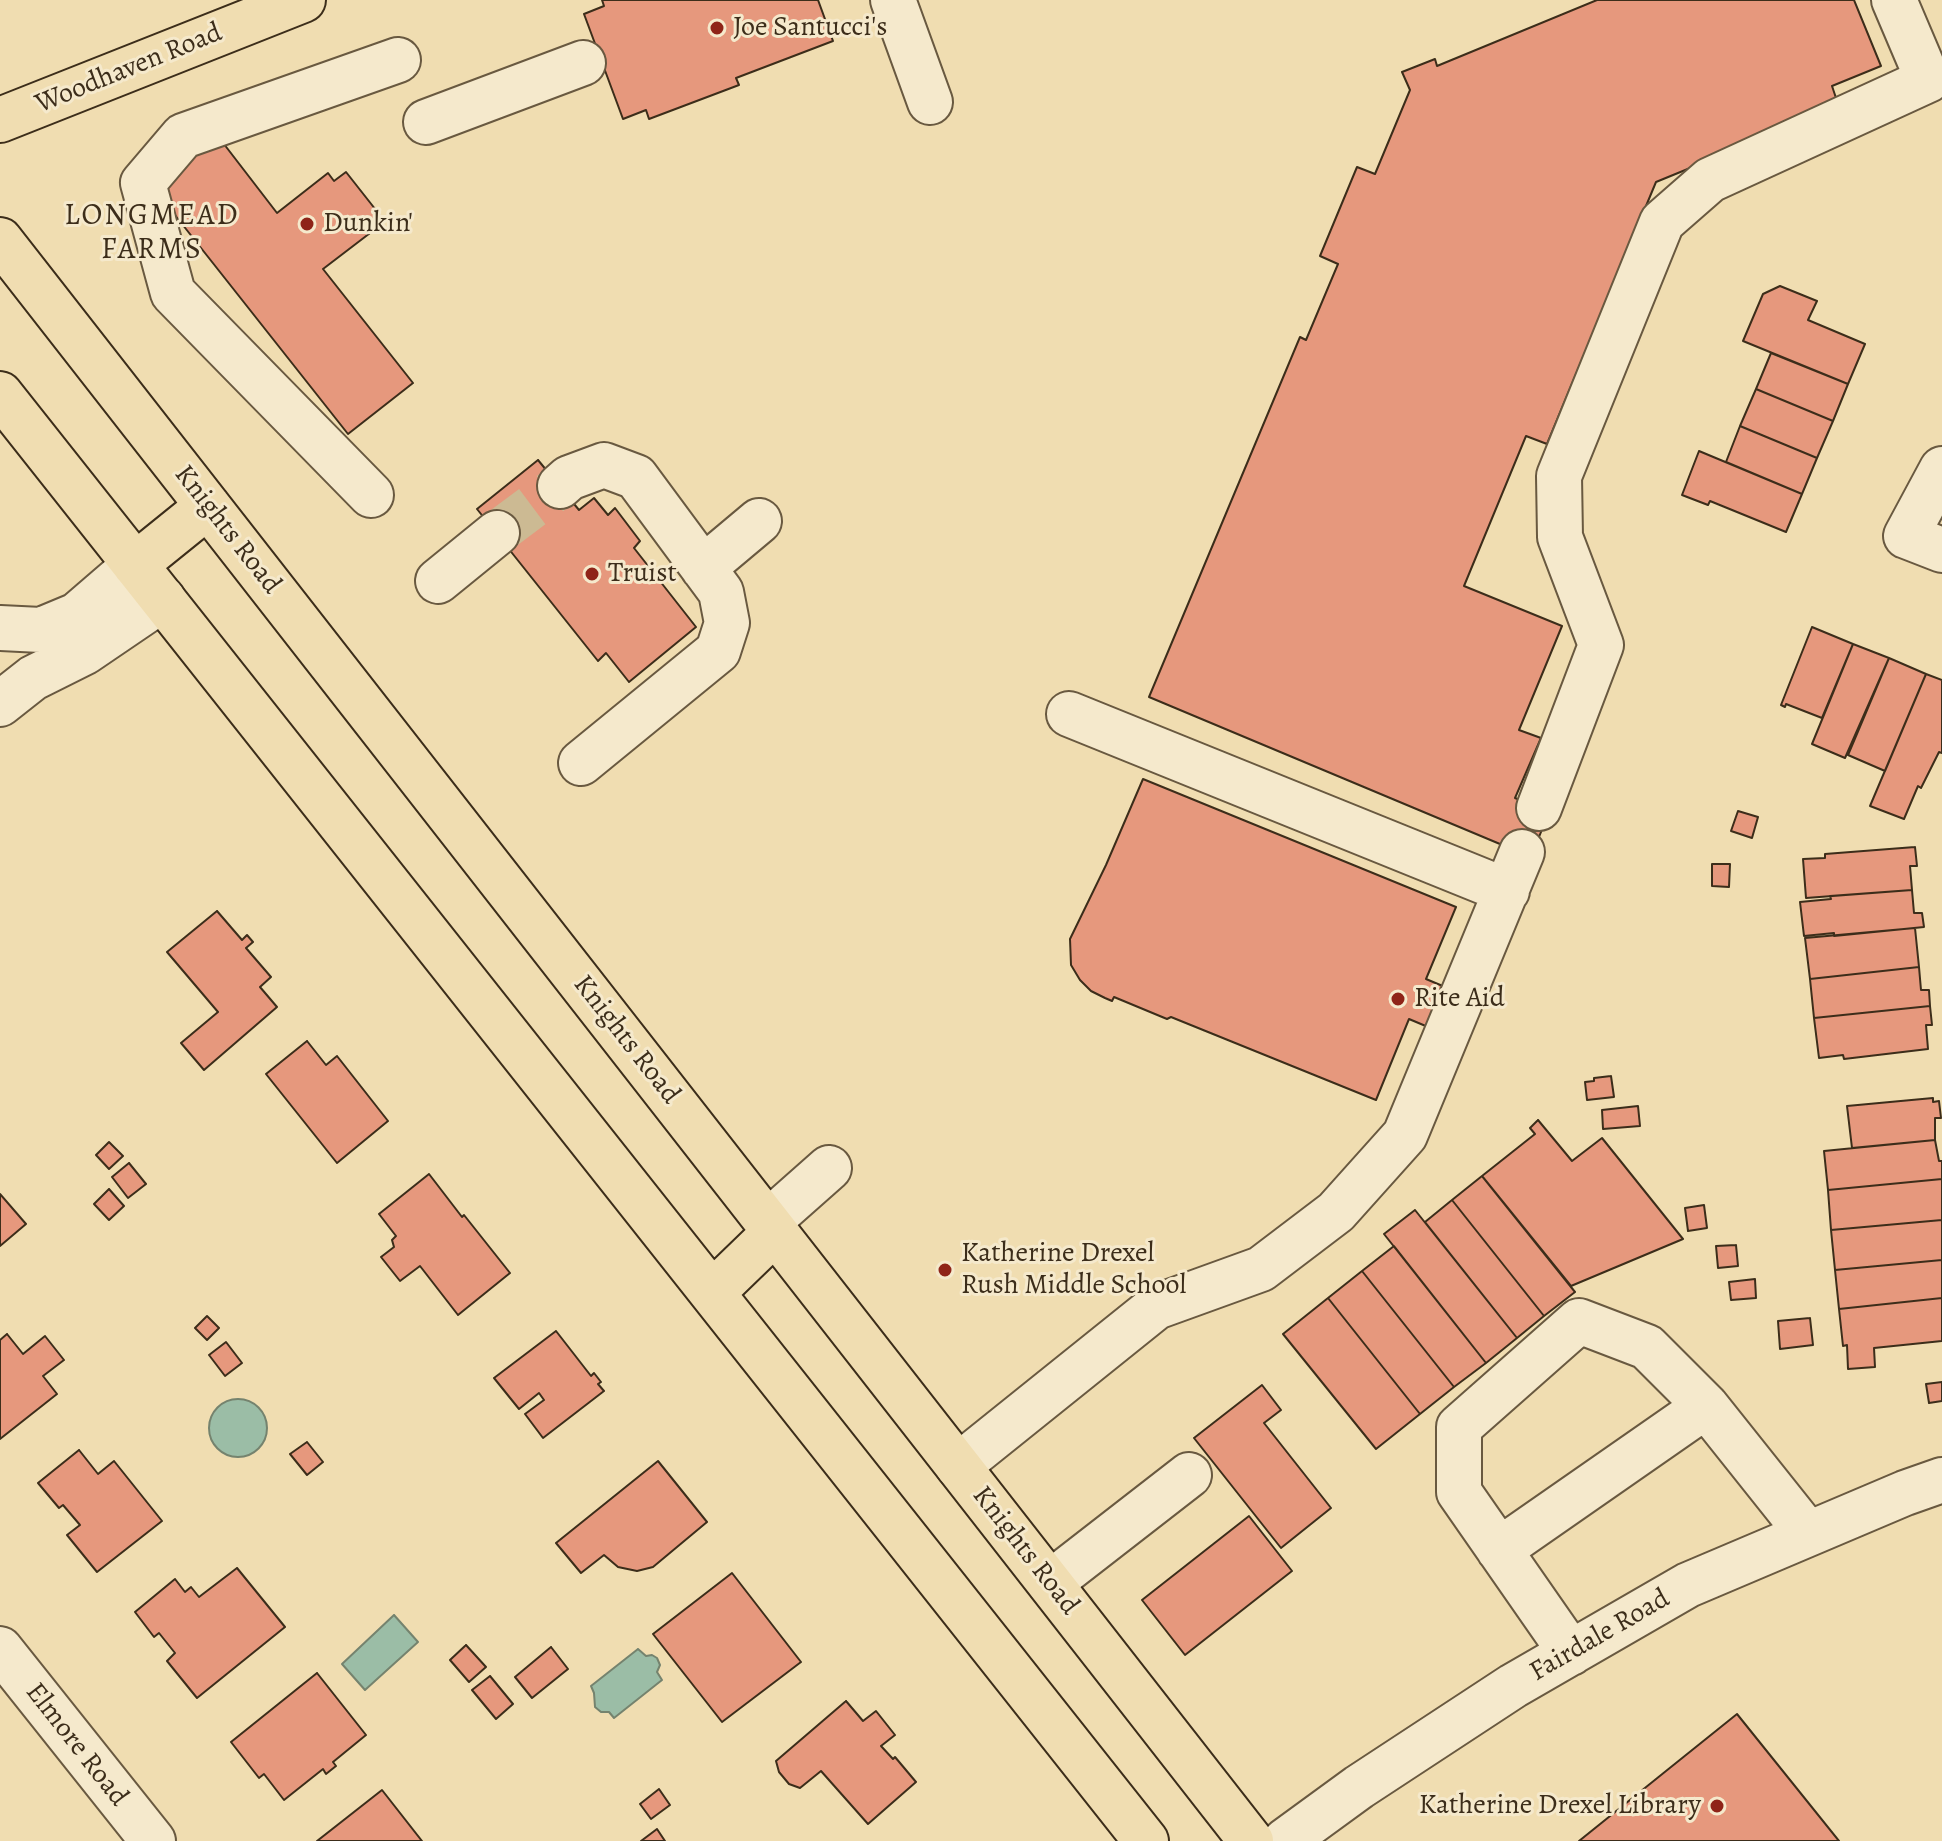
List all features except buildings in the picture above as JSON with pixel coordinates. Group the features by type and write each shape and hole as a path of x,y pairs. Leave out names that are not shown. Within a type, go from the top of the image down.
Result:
{"main road":[{"name":"Woodhaven Road","path":"0,120 303,0"},
{"name":"Knights Road","path":"0,240 1251,1841"},
{"path":"0,394 1146,1841"},
{"path":"135,565 208,506"},
{"path":"712,1293 772,1227"}],"street":[{"path":"893,0 930,102"},
{"path":"1539,808 1601,645 1560,537 1559,476 1662,222 1710,180 1928,80 1894,0"},
{"path":"371,495 173,293 143,183 183,136 398,60"},
{"path":"426,122 583,63"},
{"path":"560,486 569,478 604,465 636,477 721,592 727,623 718,651 581,763"},
{"path":"1942,469 1906,536 1942,550"},
{"path":"703,568 759,521"},
{"path":"438,581 497,533"},
{"path":"0,628 41,630 77,615 135,565"},
{"path":"0,637 17,691 85,652 163,599"},
{"path":"958,1466 1156,1307 1261,1269 1336,1212 1405,1135 1515,872 1069,714"},
{"path":"772,1227 829,1168"},
{"path":"1571,1653 1459,1492 1459,1427 1579,1321 1647,1347 1706,1406 1808,1534"},
{"path":"1499,1550 1706,1406"},
{"path":"1050,1583 1189,1475"},
{"name":"Fairdale Road","path":"1285,1841 1359,1787 1513,1686 1688,1585 1942,1480"},
{"name":"Elmore Road","path":"0,1649 153,1841"}],"shaded area":[{"path":"238,1399 259,1407 267,1428 259,1449 238,1457 217,1449 209,1428 217,1407"},
{"path":"394,1615 418,1642 365,1690 342,1664"},
{"path":"638,1649 646,1656 657,1658 660,1665 657,1672 662,1680 614,1718 609,1712 601,1712 595,1707 591,1686"}],"tunnel":[{"path":"497,533 560,486"}],"place":[{"name":"Joe Santucci's","path":"717,28"},
{"name":"Dunkin'","path":"307,224"},
{"name":"Truist","path":"592,574"},
{"name":"Rite Aid","path":"1398,999"},
{"name":"Katherine Drexel Rush Middle School","path":"945,1270"},
{"name":"Katherine Drexel Library","path":"1717,1806"}],"district":[{"name":"LONGMEAD FARMS","path":"152,234"}]}
